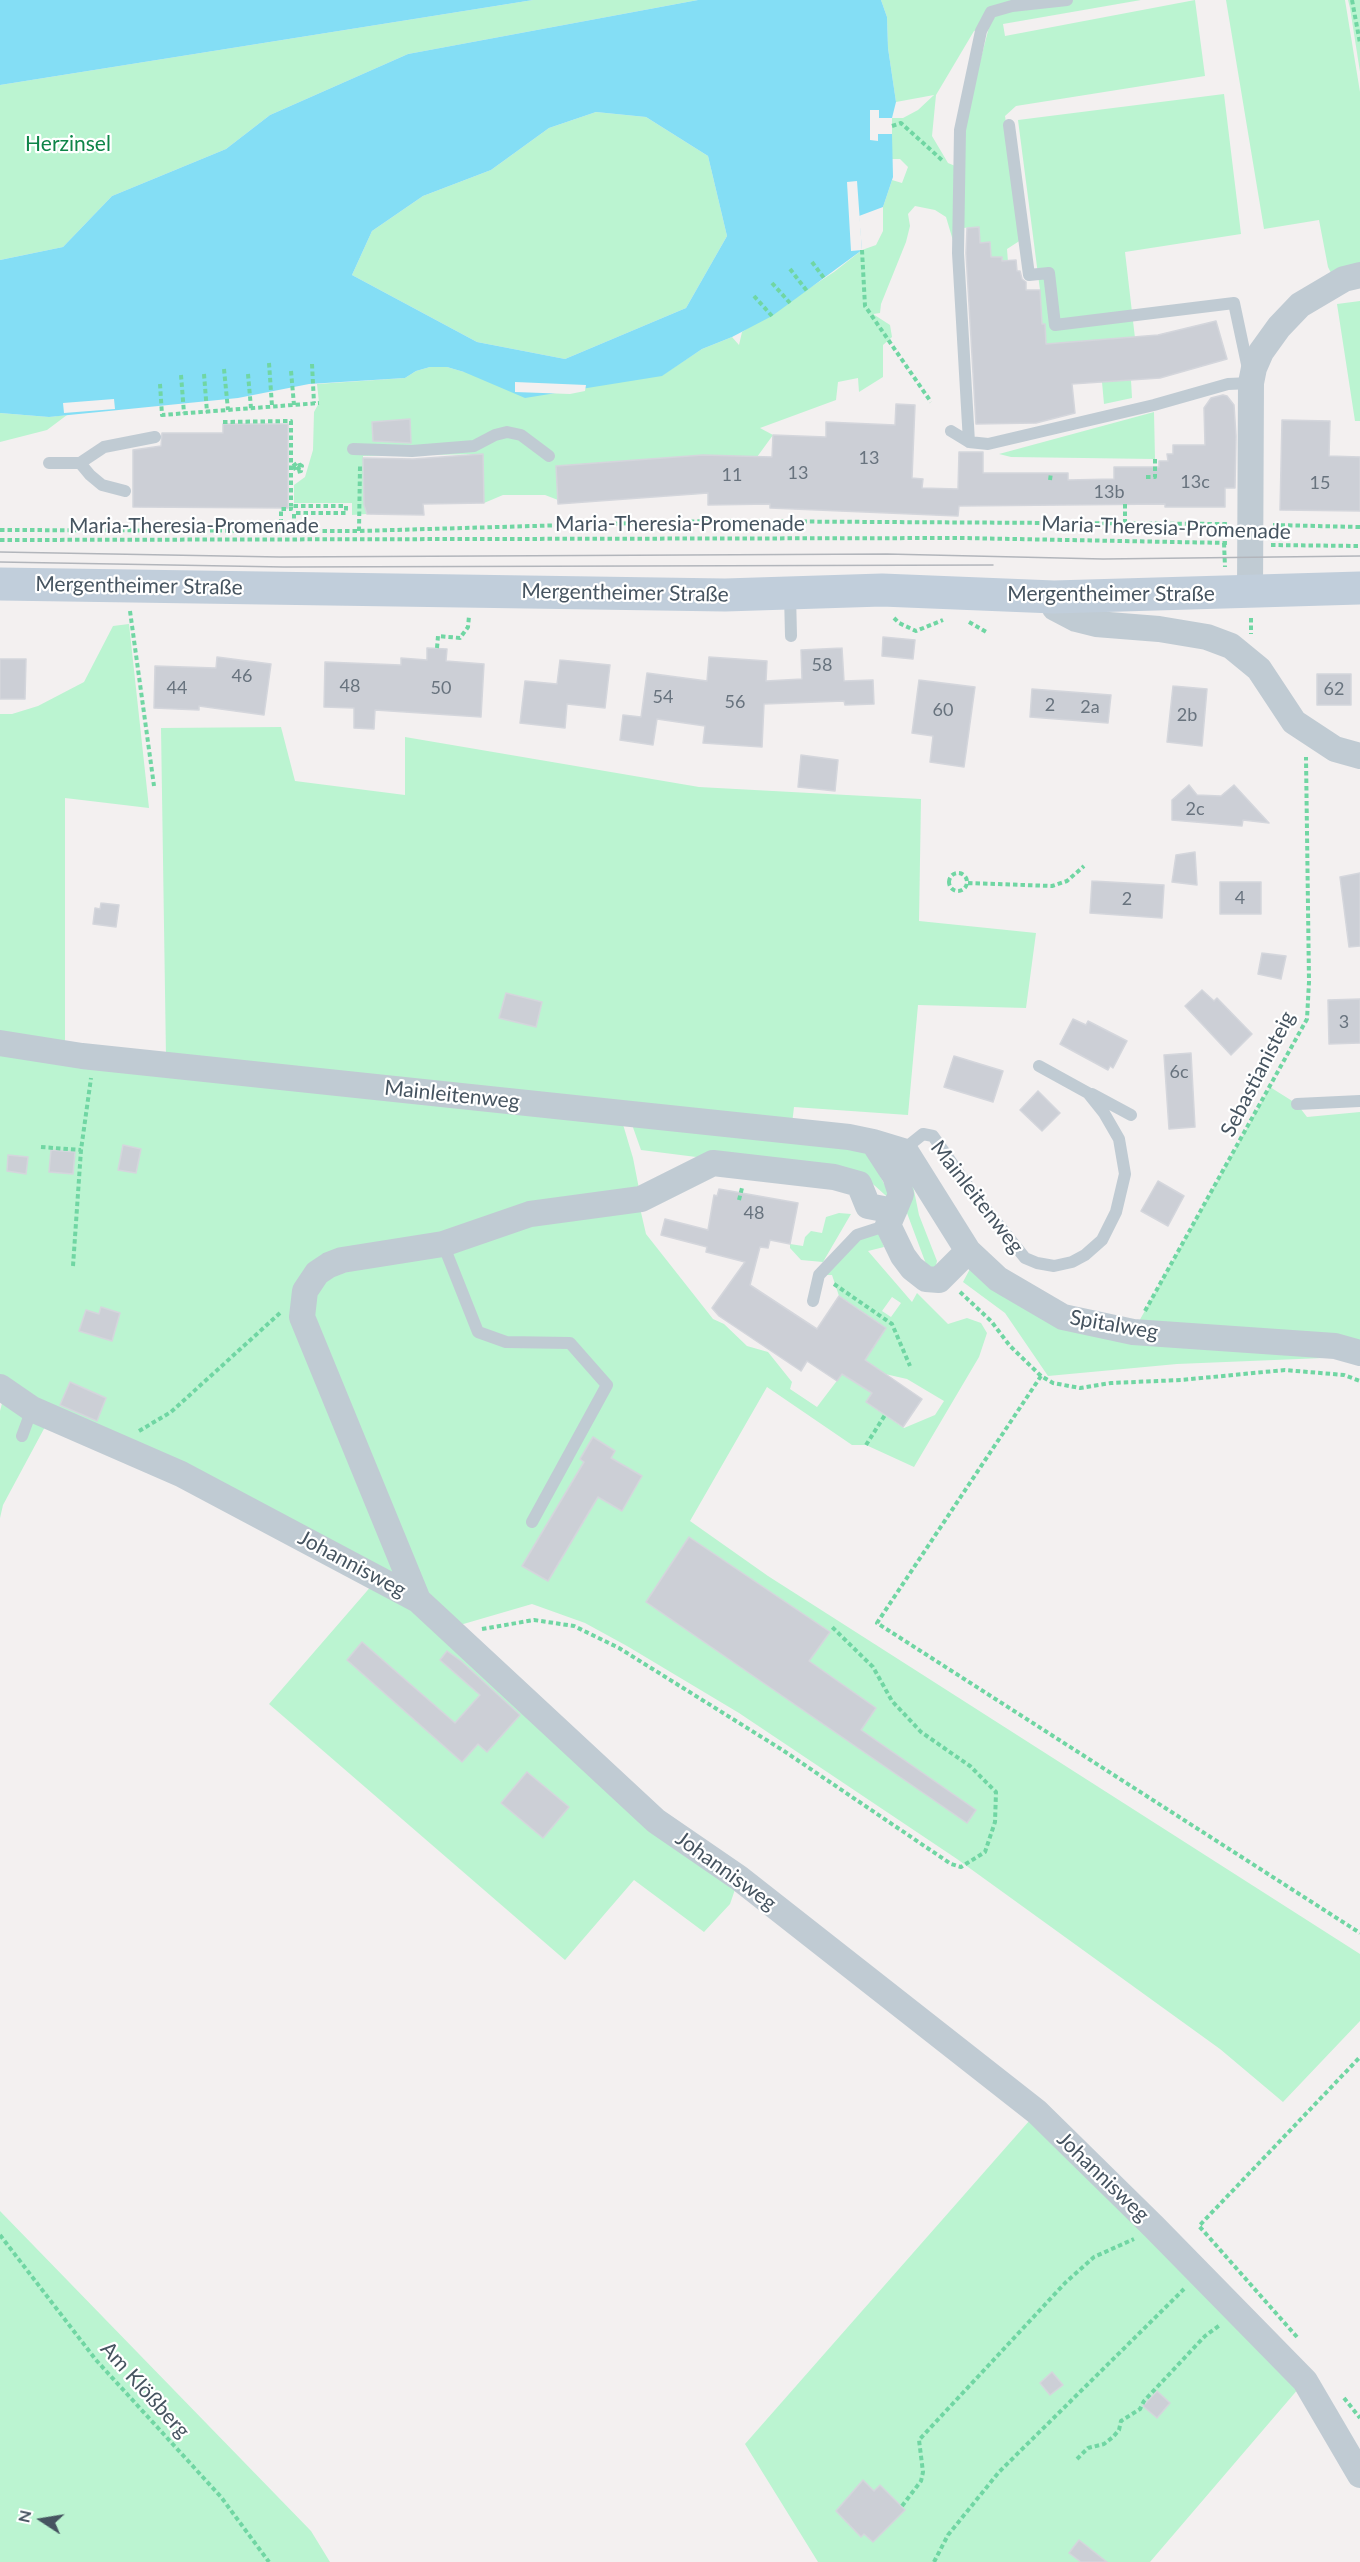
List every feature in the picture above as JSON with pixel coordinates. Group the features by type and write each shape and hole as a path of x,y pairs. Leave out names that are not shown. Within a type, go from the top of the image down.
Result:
{"main road":[{"name":"Mergentheimer Straße","path":"0,584 725,595 882,590 1250,603 1360,588"}],"street":[{"path":"1250,603 1251,383 1261,352 1279,327 1300,305 1344,279 1360,274"},
{"path":"1054,597 1055,608 1076,620 1207,637 1231,646 1259,669 1294,722 1335,750 1360,756"},
{"name":"Mainleitenweg","path":"0,1043 94,1057 849,1137 905,1151"},
{"path":"873,1142 895,1176 901,1194 891,1218 903,1256 912,1268 926,1279 939,1280 949,1273 968,1251"},
{"name":"Spitalweg","path":"905,1151 968,1251 998,1279 1063,1317 1133,1332 1335,1346 1360,1353"},
{"path":"418,1600 302,1317 305,1291 317,1273 342,1260 443,1244 530,1214 641,1199 713,1163 848,1179 860,1184 868,1206 891,1218"},
{"name":"Johannisweg","path":"2,1397 180,1474 418,1600 656,1821 738,1878 1036,2112 1154,2227 1305,2381 1360,2475"}],"lane":[{"path":"969,442 958,253 960,130 984,21 991,12 1012,6 1067,0"},
{"path":"951,431 969,442 988,444 1154,405 1228,384 1251,383 1234,303 1055,325 1049,273 1029,275 1010,125"},
{"path":"357,449 412,451 474,446 495,435 507,432 521,435 549,456"},
{"path":"49,463 80,463 88,455 104,447 155,436"},
{"path":"80,463 102,485 125,491"},
{"path":"790,593 791,636"},
{"name":"Mainleitenweg","path":"1039,1066 1131,1115"},
{"name":"Mainleitenweg","path":"905,1151 922,1134 933,1136 976,1197 1025,1258 1036,1263 1054,1266 1072,1262 1102,1240 1116,1212 1125,1174 1119,1139 1104,1113 1088,1093"},
{"path":"1298,1104 1360,1101"},
{"path":"813,1301 819,1275 857,1235 891,1218"},
{"path":"443,1244 478,1332 506,1342 570,1343 608,1385 532,1522"},
{"path":"22,1436 32,1409"}],"path":[{"path":"1352,0 1360,43"},
{"path":"892,126 901,123 959,175"},
{"path":"862,250 865,306 931,402"},
{"path":"812,262 824,278"},
{"path":"789,269 807,291"},
{"path":"772,283 790,303"},
{"path":"754,296 772,316"},
{"path":"269,363 272,406"},
{"path":"160,384 162,415 317,403 312,364"},
{"path":"224,369 228,410"},
{"path":"291,371 294,405"},
{"path":"204,374 207,412"},
{"path":"248,374 251,408"},
{"path":"181,375 184,413"},
{"path":"223,422 291,422 291,509 281,509 281,531"},
{"path":"357,449 359,531"},
{"path":"1146,477 1155,477 1155,459"},
{"path":"293,467 299,463 302,468 297,472 294,469 294,466 297,465 301,466 301,469 299,470 296,469 296,468 296,467 299,466 300,468 293,467"},
{"path":"1050,480 1051,473"},
{"path":"1125,504 1125,524"},
{"path":"291,506 346,506 346,513 294,513 294,531"},
{"name":"Maria-Theresia-Promenade","path":"0,530 359,531 708,521 1125,524 1250,533 1304,547 1360,546"},
{"name":"Maria-Theresia-Promenade","path":"0,540 961,538 1250,533 1360,527"},
{"path":"1218,552 1224,551"},
{"path":"437,648 438,636 460,638 468,627 471,591"},
{"path":"1248,658 1251,644 1250,603"},
{"path":"131,616 154,786"},
{"path":"894,618 898,623 916,631 950,620"},
{"path":"964,621 977,625 988,633"},
{"name":"Sebastianisteig","path":"1133,1332 1307,1019 1309,982 1305,730"},
{"path":"968,883 1052,886 1067,881 1084,866"},
{"path":"959,873 965,876 968,883 960,891 953,890 949,884 952,875 959,873"},
{"path":"73,1266 81,1150 93,1069"},
{"path":"41,1147 81,1150"},
{"path":"949,1273 959,1292 991,1321 1010,1346 1041,1376 1053,1383 1080,1388 1111,1383 1181,1380 1285,1370 1344,1375 1360,1381"},
{"path":"819,1275 892,1324 910,1366"},
{"path":"159,1420 171,1412 305,1291"},
{"path":"1041,1376 877,1623 1360,1933"},
{"path":"866,1445 885,1415"},
{"path":"458,1636 490,1626 534,1620 574,1626 628,1654 784,1751 951,1864 961,1867 985,1852 995,1822 996,1792 970,1766 921,1732 892,1701 873,1667 832,1627"},
{"path":"1199,2226 1360,2057"},
{"path":"902,2506 921,2481 923,2466 919,2440 1066,2282 1094,2257 1130,2242 1154,2227"},
{"name":"Am Klößberg","path":"0,2235 96,2360 220,2497 270,2562"},
{"path":"934,2562 948,2535 999,2472 1200,2274"},
{"path":"1077,2459 1088,2448 1104,2444 1113,2437 1119,2430 1121,2421 1140,2409 1144,2401 1204,2336 1214,2327 1226,2322"}],"green space":[{"name":"Herzinsel","path":"533,0 698,0 408,54 270,115 226,149 112,196 63,247 0,260 0,85"},
{"path":"881,0 1141,0 1003,24 1005,36 1195,0 1205,76 1016,106 1005,116 1024,238 1007,249 1009,275 1003,276 1002,257 991,257 990,242 980,243 979,227 962,228 957,254 946,217 935,210 915,206 908,214 910,226 906,242 881,304 880,313 873,314 890,325 892,337 883,345 883,377 859,392 858,378 838,382 836,400 760,428 773,435 757,457 708,493 686,495 683,457 556,466 558,500 545,495 503,495 484,503 483,454 363,456 364,505 367,514 352,515 352,503 294,503 294,485 305,477 313,450 314,412 319,403 317,384 405,378 416,371 430,367 447,367 464,372 661,376 702,349 732,337 739,345 742,332 834,272 862,250 876,245 883,231 883,207 892,180 902,183 908,167 900,159 892,159 892,118 903,118 918,110 934,95 896,102 888,48 887,17","holes":["989,27 962,131 960,168 948,163 932,136 936,95 974,31"]},
{"path":"1226,0 1345,0 1360,92 1360,266 1332,275 1328,267 1319,220 1264,229"},
{"path":"1348,0 1360,0 1360,72 1350,8"},
{"path":"1224,94 1241,234 1125,252 1135,338 1046,344 1045,324 1036,324 1041,308 1040,290 1018,120"},
{"path":"596,112 646,117 708,156 727,236 686,308 565,359 477,342 352,275 372,231 423,196 491,170 549,128"},
{"path":"1360,301 1360,421 1355,421 1337,304"},
{"path":"1131,380 1132,398 1104,404 1102,382"},
{"path":"1154,412 1155,459 1011,457 999,454"},
{"path":"0,413 49,417 67,415 47,430 0,442"},
{"path":"129,624 149,808 65,798 65,1046 0,1035 0,714 12,714 38,706 84,682 113,626"},
{"path":"281,727 295,781 405,795 405,737 699,787 921,799 919,921 1036,933 1026,1008 918,1005 908,1115 794,1107 792,1124 166,1057 161,728"},
{"path":"0,1050 622,1121 633,1158 641,1199 342,1260 305,1291 418,1600 739,1878 730,1904 704,1932 634,1880 565,1960 269,1704 373,1584 178,1483 46,1425 3,1505 0,1518 0,1411 5,1392 0,1387"},
{"path":"1270,1087 1297,1104 1307,1117 1360,1112 1360,1353 1321,1352 1323,1358 1177,1364 1048,1376 1005,1313 963,1282 972,1265 998,1279 1133,1332"},
{"path":"630,1119 865,1147 894,1203 874,1185 862,1178 641,1150"},
{"path":"909,1166 919,1215 937,1261 935,1269 926,1264 904,1205"},
{"path":"640,1208 646,1234 713,1319 724,1324 747,1346 768,1352 792,1382 790,1389 817,1407 842,1374 852,1380 886,1328 839,1296 832,1275 819,1275 857,1235 877,1228 884,1247 868,1251 912,1302 917,1293 948,1324 967,1318 981,1323 987,1333 979,1357 914,1467 866,1445 852,1445 767,1387 690,1521 768,1576 1360,1954 1360,2021 1283,2102 1220,2049 957,1859 739,1713 627,1646 585,1623 532,1604 460,1625 428,1592 313,1318 312,1304 323,1278 530,1225","holes":["892,1297 901,1303 891,1317 882,1311","885,1374 907,1379 944,1401 935,1415 904,1428 866,1402"]},
{"path":"839,1213 851,1214 823,1262 801,1260 790,1248 790,1244 803,1246 805,1237 811,1231 822,1233 826,1217"},
{"path":"1037,2112 1305,2381 1150,2562 818,2562 745,2444"},
{"path":"0,2211 311,2531 330,2562 0,2562"}],"water":[{"path":"0,0 533,0 0,85"},
{"path":"698,0 881,0 887,17 888,48 896,102 892,118 879,118 879,110 870,110 870,140 878,141 878,134 892,134 893,177 883,207 859,216 862,250 772,316 732,337 702,349 662,376 525,398 464,372 447,367 430,367 416,371 405,378 309,384 238,398 49,417 0,413 0,260 63,247 112,196 226,149 270,115 408,54","holes":["596,112 646,117 708,156 727,236 686,308 565,359 477,342 352,275 372,231 423,196 491,170 549,128"]}],"pier":[{"path":"857,181 862,250 851,251 847,182"},
{"path":"515,382 586,385 585,391 570,394 515,392"},
{"path":"114,399 115,409 64,413 63,403"}],"building":[{"path":"979,227 980,243 990,242 991,257 1002,257 1002,261 1016,260 1017,271 1020,271 1022,279 1026,282 1026,290 1040,290 1046,344 1158,335 1216,321 1227,359 1160,378 1072,384 1075,413 1036,423 976,424 966,253 967,228"},
{"path":"1227,396 1234,405 1236,436 1235,488 1225,488 1225,507 1165,507 1165,504 959,506 958,516 770,508 770,504 708,505 708,493 558,504 556,466 703,455 772,457 773,435 826,437 826,422 895,425 896,404 915,405 912,478 923,479 922,488 958,489 959,452 983,452 983,473 1068,473 1068,480 1114,479 1114,467 1159,467 1159,461 1168,461 1167,454 1173,454 1173,445 1205,445 1204,408 1211,398"},
{"path":"410,419 411,443 373,441 372,422"},
{"path":"1282,420 1330,421 1329,456 1360,457 1360,511 1280,510"},
{"path":"223,424 288,424 288,508 133,507 133,450 161,446 162,433 223,433"},
{"path":"483,454 484,503 423,504 424,515 367,514 364,505 363,458 413,459"},
{"path":"883,637 915,640 913,659 882,656"},
{"path":"427,648 447,649 446,661 484,664 481,717 375,710 374,729 354,728 354,708 324,707 325,662 401,665 401,658 427,660"},
{"path":"842,648 844,681 873,680 874,704 845,705 844,701 764,704 762,747 703,743 705,726 657,719 653,745 620,740 623,715 641,717 647,673 707,681 709,657 767,661 766,681 802,679 801,650"},
{"path":"217,657 271,664 264,715 199,706 199,710 154,708 155,666 216,668"},
{"path":"0,659 26,659 25,699 0,699"},
{"path":"560,660 610,665 605,708 567,704 565,728 520,723 525,681 557,684"},
{"path":"1317,674 1351,674 1351,705 1317,705"},
{"path":"919,680 975,687 964,767 930,762 933,736 912,733"},
{"path":"1173,686 1207,689 1202,746 1167,742"},
{"path":"1032,689 1111,695 1108,723 1030,717"},
{"path":"801,755 838,760 835,791 798,787"},
{"path":"1189,785 1197,795 1221,796 1234,785 1269,823 1243,820 1242,826 1172,820 1172,800"},
{"path":"1195,852 1197,885 1172,882 1176,855"},
{"path":"1360,873 1360,946 1349,947 1340,877"},
{"path":"1092,881 1164,885 1162,918 1090,913"},
{"path":"1220,882 1261,882 1261,914 1220,914"},
{"path":"101,903 119,905 116,927 93,924 95,908 100,909"},
{"path":"1262,953 1286,956 1281,979 1258,974"},
{"path":"1202,990 1214,1001 1217,998 1252,1034 1231,1055 1185,1006"},
{"path":"506,993 542,1002 536,1027 499,1018"},
{"path":"1360,999 1360,1043 1329,1044 1328,1000"},
{"path":"1073,1019 1086,1025 1088,1021 1127,1041 1113,1068 1110,1066 1108,1070 1060,1044"},
{"path":"1191,1053 1195,1127 1169,1129 1164,1055"},
{"path":"954,1056 1003,1071 993,1102 944,1087"},
{"path":"1038,1091 1060,1113 1042,1131 1020,1110"},
{"path":"123,1145 141,1149 136,1173 118,1170"},
{"path":"51,1150 75,1152 73,1174 49,1172"},
{"path":"8,1155 28,1157 26,1174 7,1171"},
{"path":"1158,1181 1184,1196 1168,1226 1141,1211"},
{"path":"719,1189 798,1203 790,1244 770,1240 768,1248 760,1247 750,1285 817,1329 839,1296 886,1328 865,1360 922,1399 903,1427 866,1402 872,1393 842,1374 837,1381 807,1361 801,1371 719,1316 712,1308 745,1262 706,1252 707,1247 661,1235 665,1219 708,1230 714,1195 717,1196"},
{"path":"101,1307 120,1313 112,1341 79,1331 86,1310 99,1314"},
{"path":"70,1382 106,1398 97,1421 60,1405"},
{"path":"593,1437 615,1451 611,1458 642,1476 622,1511 598,1497 548,1581 522,1566 584,1462 580,1459"},
{"path":"689,1537 830,1632 809,1661 876,1708 861,1730 976,1810 967,1823 646,1602"},
{"path":"362,1642 455,1723 480,1695 440,1660 447,1651 520,1715 487,1752 478,1744 462,1762 347,1660"},
{"path":"527,1772 569,1807 543,1838 501,1803"},
{"path":"1052,2372 1063,2385 1050,2395 1040,2383"},
{"path":"1157,2391 1170,2403 1157,2418 1143,2406"},
{"path":"863,2480 874,2491 880,2485 905,2510 873,2542 864,2534 861,2537 836,2511"},
{"path":"1079,2540 1107,2562 1081,2562 1069,2553"}],"tram line":[{"path":"0,552 280,557 887,554 1103,559 1360,556"},
{"path":"0,562 284,567 993,565"}]}
